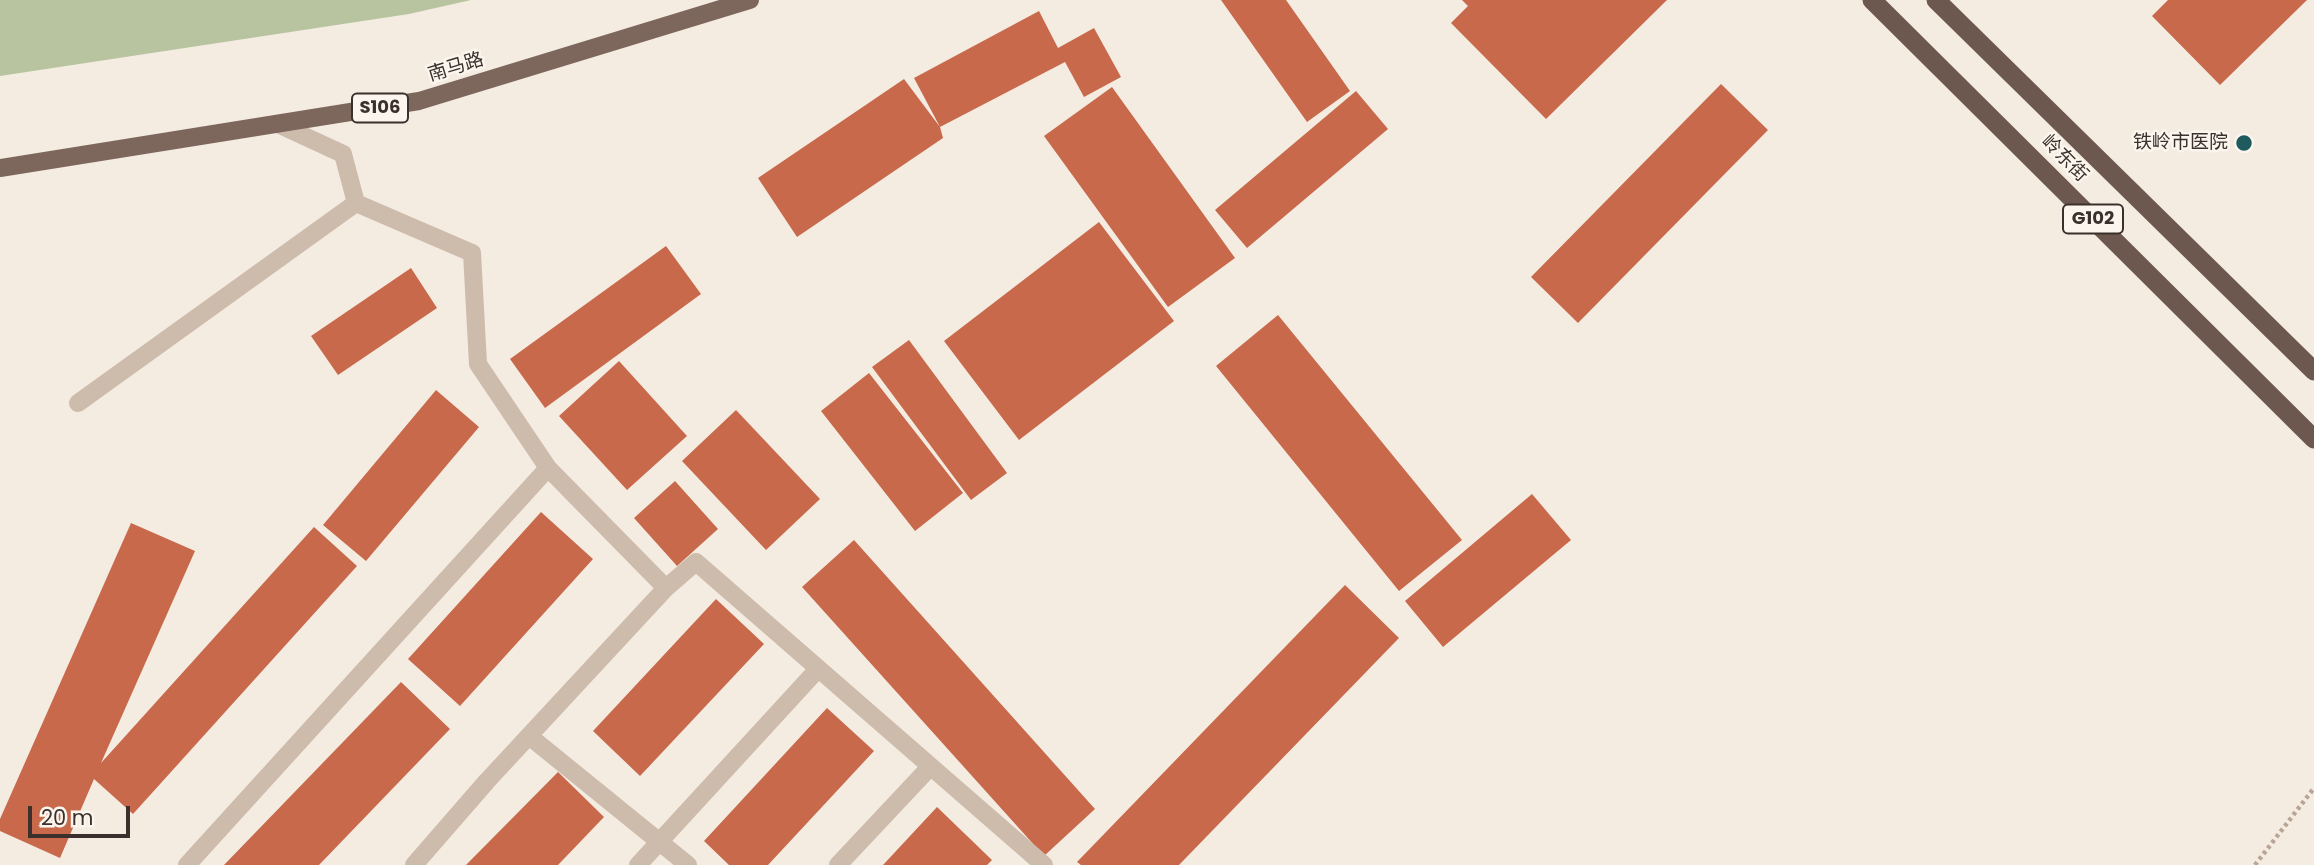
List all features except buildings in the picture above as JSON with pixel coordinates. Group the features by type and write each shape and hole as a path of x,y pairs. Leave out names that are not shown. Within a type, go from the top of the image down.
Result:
{"highway":[{"name":"岭东街","path":"1872,0 2314,439"},
{"name":"岭东街","path":"1936,0 2314,372"}],"main road":[{"name":"南马路","path":"0,168 419,102 750,0"}],"street":[{"path":"278,124 343,153 356,203"},
{"path":"78,403 356,203"},
{"path":"356,203 472,253 478,364 548,468 666,588"},
{"path":"187,865 548,468"},
{"path":"414,865 666,588 696,562 1044,865"},
{"path":"638,865 818,669"},
{"path":"529,736 688,865"},
{"path":"838,865 930,766"}],"path":[{"path":"2255,865 2314,788"}],"green space":[{"path":"0,0 471,0 409,14 0,76"}],"place":[{"name":"铁岭市医院","path":"2244,143"}]}
